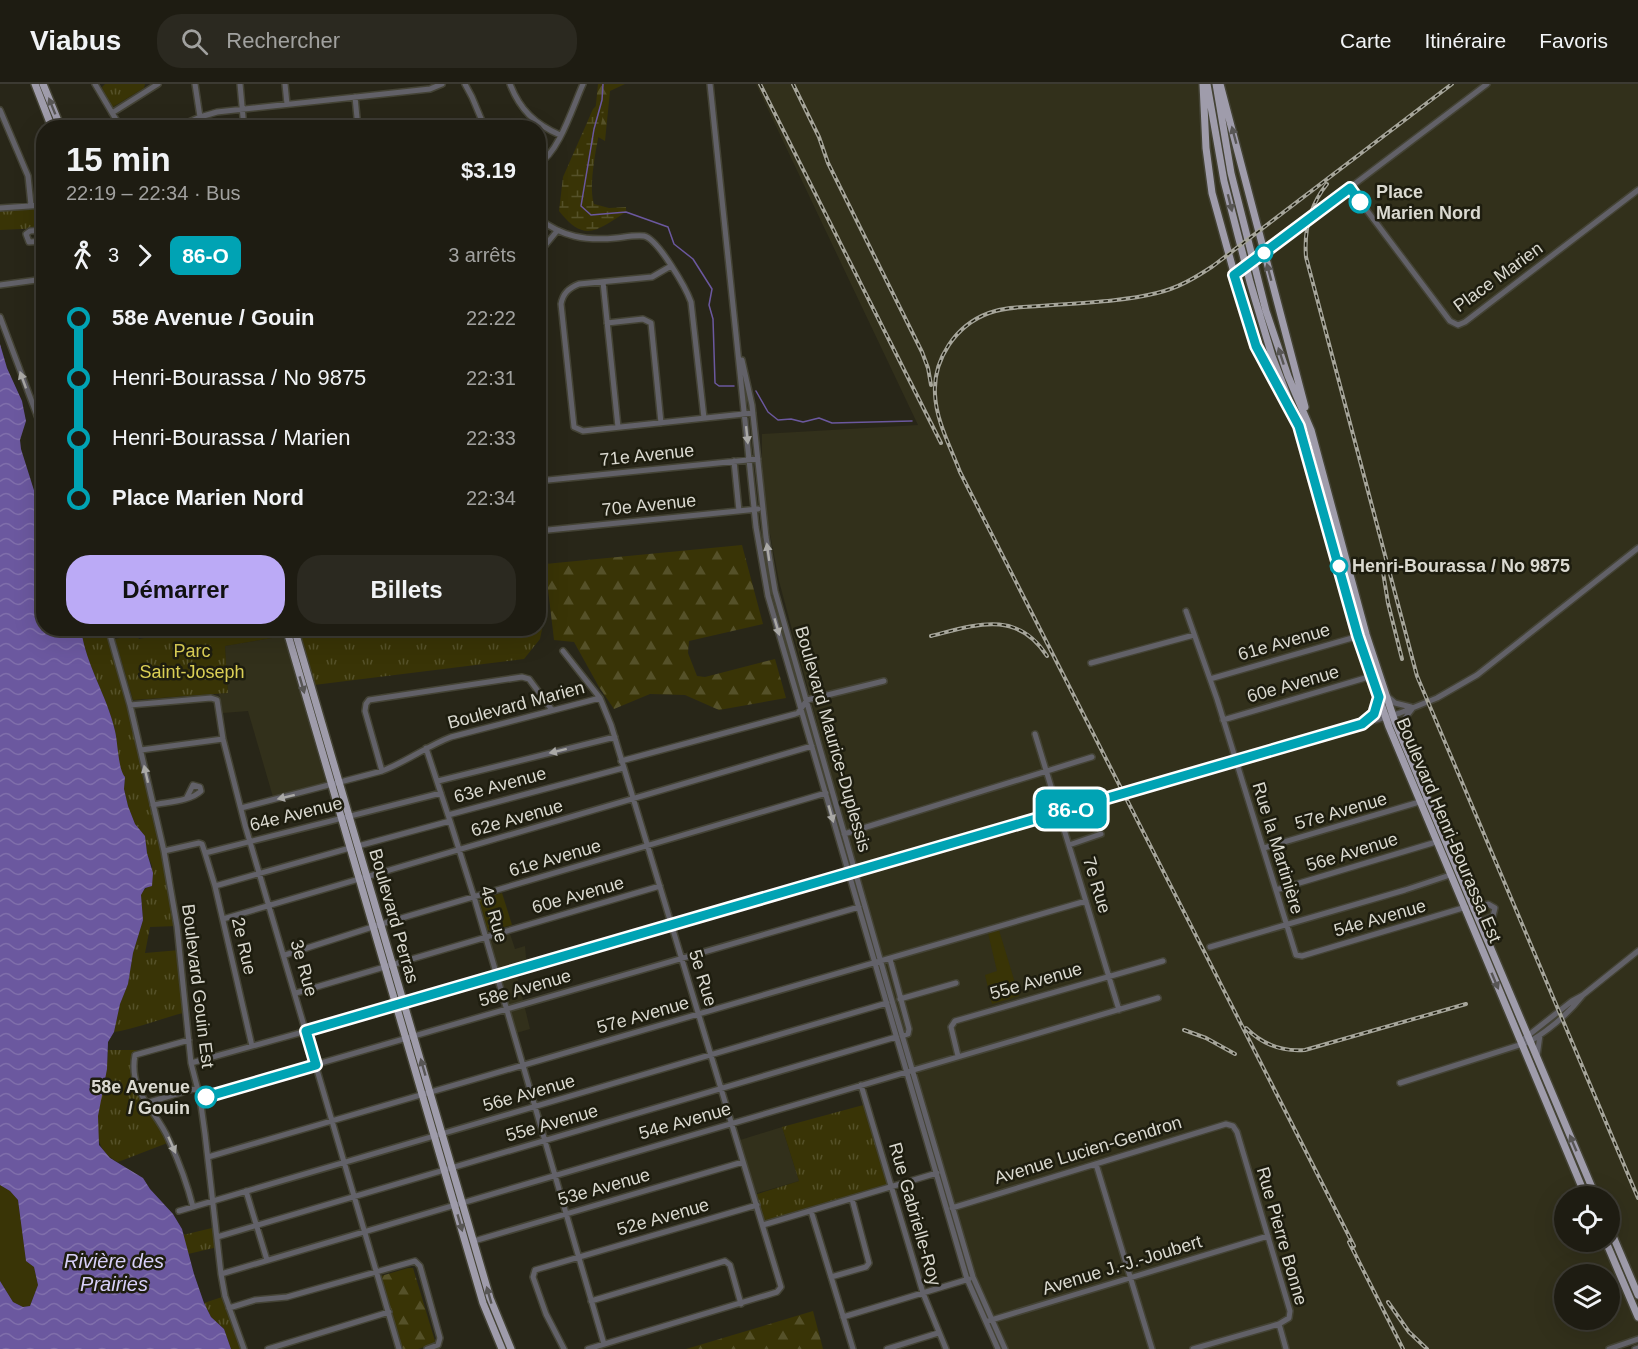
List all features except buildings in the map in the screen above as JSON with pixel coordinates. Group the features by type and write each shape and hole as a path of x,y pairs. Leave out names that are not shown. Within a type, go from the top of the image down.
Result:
{"main road":[{"path":"34,84 49,120"},
{"path":"44,84 58,120"},
{"path":"1205,84 1209,174 1238,273 1256,346 1299,426"},
{"name":"Boulevard Henri-Bourassa Est","path":"1205,84 1224,182 1250,282 1272,356 1299,426 1389,716 1423,802 1525,1041 1537,1059 1591,1186"},
{"path":"1218,84 1261,255 1311,430"},
{"name":"Boulevard Henri-Bourassa Est","path":"1218,84 1231,173 1266,311 1288,376 1311,430 1372,676 1382,695"},
{"name":"Boulevard Perras","path":"289,636 336,784"},
{"name":"Boulevard Perras","path":"296,636 345,817 350,848 381,924 396,1006 410,1037"},
{"name":"Boulevard Henri-Bourassa Est","path":"1389,716 1405,748 1436,842 1450,875 1479,922 1582,1186"},
{"name":"Boulevard Perras","path":"345,817 358,846 373,927 404,1004 434,1136 454,1205 486,1312 502,1349"},
{"name":"Boulevard Perras","path":"426,1094 442,1133 493,1307 511,1349"},
{"path":"1610,1252 1638,1317"},
{"path":"1620,1252 1638,1295"}],"street":[{"path":"95,84 116,120"},
{"path":"112,113 158,84"},
{"path":"195,84 200,117"},
{"path":"240,84 244,120"},
{"path":"285,84 287,104"},
{"path":"193,120 243,108 430,89 442,84"},
{"path":"465,84 481,120"},
{"path":"510,84 526,113 535,120"},
{"name":"Boulevard Maurice-Duplessis","path":"710,84 749,460 765,581 837,835 852,873 970,1278 998,1349"},
{"path":"1238,273 1487,84"},
{"path":"546,159 560,135 581,85"},
{"path":"355,97 357,120"},
{"path":"0,110 3,125 28,176 31,205"},
{"path":"546,129 560,135"},
{"name":"Place Marien","path":"1350,188 1450,321 1458,325 1465,322 1638,190"},
{"path":"0,208 36,205"},
{"path":"546,223 557,231 573,237 594,240 646,237 655,243 686,289 691,302 704,418"},
{"path":"36,231 26,234 28,242 36,242"},
{"path":"546,244 557,231"},
{"path":"671,266 652,277 579,284 567,291 561,304 573,423 577,429 583,431 753,413"},
{"path":"0,285 36,280"},
{"path":"603,282 618,428"},
{"path":"0,317 36,414"},
{"path":"607,322 643,319 651,323 661,423"},
{"name":"Boulevard Maurice-Duplessis","path":"736,334 753,413 773,579 845,833 859,907 878,962"},
{"name":"71e Avenue","path":"546,480 758,459"},
{"path":"734,461 739,511"},
{"name":"70e Avenue","path":"546,530 763,509"},
{"path":"191,1063 404,1004 1413,708 1442,695 1482,671 1638,548"},
{"path":"765,581 773,579"},
{"name":"Rue la Martinière","path":"1186,611 1264,848 1294,952 1298,956"},
{"path":"1091,663 1194,634"},
{"name":"61e Avenue","path":"1210,679 1362,635"},
{"name":"Boulevard Gouin Est","path":"110,636 130,705 164,851 177,926 191,1063 200,1098 221,1274 229,1308 244,1349"},
{"name":"5e Rue","path":"563,651 600,698 615,737 781,1284 781,1290 741,1304"},
{"name":"60e Avenue","path":"1223,720 1372,676"},
{"path":"382,771 365,711 369,700 522,677 529,679 552,710"},
{"path":"621,761 795,714 807,700 884,681"},
{"path":"1362,724 1374,714 1382,695 1395,703 1413,708"},
{"name":"3e Rue","path":"130,705 215,698 223,739 250,841 399,1349"},
{"name":"Boulevard Marien","path":"241,808 382,771 451,737 600,698"},
{"path":"1405,748 1400,728 1413,708"},
{"name":"7e Rue","path":"1035,734 1119,1010"},
{"path":"438,781 615,737"},
{"path":"141,750 223,739"},
{"name":"62e Avenue","path":"223,919 819,744"},
{"name":"4e Rue","path":"426,748 474,897 604,1344"},
{"path":"837,835 1092,757"},
{"name":"63e Avenue","path":"358,846 623,768"},
{"name":"61e Avenue","path":"285,955 381,924 833,791"},
{"name":"64e Avenue","path":"206,853 441,793"},
{"path":"1053,795 1077,808"},
{"path":"153,805 188,797"},
{"name":"57e Avenue","path":"1264,848 1423,802"},
{"path":"1069,845 1101,834"},
{"name":"56e Avenue","path":"1276,890 1436,842"},
{"path":"164,851 199,843 202,844 206,853"},
{"path":"215,886 350,848"},
{"name":"2e Rue","path":"206,853 252,1046"},
{"path":"1210,947 1450,875"},
{"name":"60e Avenue","path":"296,993 660,886"},
{"name":"57e Avenue","path":"208,1157 1086,901"},
{"name":"Boulevard Henri-Bourassa Est","path":"1470,908 1488,904 1495,908 1493,916 1479,922"},
{"name":"58e Avenue","path":"200,1098 859,907"},
{"name":"54e Avenue","path":"1298,956 1470,908"},
{"path":"1525,1041 1572,1001 1583,995 1638,951"},
{"path":"890,959 909,1031 907,1035 899,1037"},
{"name":"55e Avenue","path":"958,1056 951,1027 953,1022 1163,961"},
{"name":"56e Avenue","path":"179,1211 956,983"},
{"path":"1400,1083 1540,1035 1576,1005 1583,995"},
{"name":"54e Avenue","path":"221,1274 1158,998"},
{"path":"1537,1059 1540,1035"},
{"name":"55e Avenue","path":"217,1237 899,1037"},
{"path":"189,1040 135,1055 134,1077 146,1103 169,1138 193,1206"},
{"name":"Rue Gabrielle-Roy","path":"861,1085 923,1293 946,1349"},
{"path":"146,1103 197,1088"},
{"name":"Avenue Lucien-Gendron","path":"952,1208 1226,1124 1233,1126"},
{"name":"Rue Pierre Bonne","path":"1233,1126 1237,1132 1290,1311 1289,1318 1279,1324 1286,1349"},
{"name":"53e Avenue","path":"474,1241 743,1162"},
{"path":"1096,1164 1152,1349"},
{"path":"763,1225 939,1173"},
{"name":"Boulevard Maurice-Duplessis","path":"939,1173 952,1208 970,1278"},
{"path":"246,1191 267,1260"},
{"path":"831,1277 866,1267 869,1263 852,1199"},
{"name":"52e Avenue","path":"564,1349 543,1306 533,1275 536,1270 757,1205"},
{"path":"811,1211 853,1349"},
{"name":"Avenue J.-J.-Joubert","path":"988,1321 1268,1236"},
{"path":"229,1308 255,1300 287,1297 410,1260 420,1266 440,1338 438,1345 427,1349"},
{"path":"588,1349 741,1304 730,1265 725,1261 591,1301"},
{"path":"843,1317 970,1278"},
{"path":"268,1349 389,1312"},
{"name":"Boulevard Maurice-Duplessis","path":"988,1321 1005,1349"},
{"path":"1193,1349 1279,1324"},
{"path":"887,1349 938,1333"},
{"path":"1609,1349 1638,1339"}],"shaded area":[{"path":"756,84 1638,84 1638,1339 1609,1349 1005,1349 991,1320 942,1172 848,838 779,581 766,513 762,434 918,425"},
{"path":"284,636 326,783 273,797 248,711 223,713 219,694 228,693 225,646"},
{"path":"510,934 515,949 525,946 527,968 516,971 530,1029 513,1034 490,941"},
{"path":"782,1127 799,1181 754,1194 737,1141"}],"green space":[{"path":"105,84 145,84 144,88 113,107 102,87"},
{"path":"598,84 625,84 610,91 605,141 593,134"},
{"path":"602,100 605,106 592,183 594,204 609,208 626,207 626,212 599,228 584,231 576,228 559,211 563,177 593,109"},
{"path":"36,208 36,228 0,230 0,211"},
{"path":"742,545 763,624 689,641 688,653 697,676 705,677 775,659 786,698 719,710 685,695 650,694 614,709 574,642 554,640 546,564"},
{"path":"82,636 110,636 130,705 133,730 141,750 177,926 150,927 145,953 180,950 187,1012 114,1032 143,920 141,895 152,884 152,866 147,853 145,836 135,824 128,806 124,789 125,777 118,761 115,731"},
{"name":"Parc Saint-Joseph","path":"137,636 139,639 155,636 284,636 225,646 228,693 133,700 115,639"},
{"path":"300,636 541,636 524,659 314,685"},
{"path":"502,893 512,925 487,930 479,900"},
{"path":"999,930 1019,996 992,1004 985,975 997,971 988,933"},
{"path":"108,1050 137,1050 134,1077 170,1142 118,1162 106,1153 99,1141 97,1127"},
{"path":"867,1104 891,1187 763,1225 754,1195 799,1181 782,1127"},
{"path":"0,1185 18,1200 26,1261 34,1267 38,1285 30,1306 23,1307 13,1302 0,1281"},
{"path":"216,1227 218,1247 188,1254 183,1235"},
{"path":"413,1268 435,1341 434,1344 418,1349 402,1349 381,1276"},
{"path":"225,1296 244,1349 231,1349 224,1329 211,1317 204,1303"},
{"path":"813,1311 823,1349 686,1349"}],"water":[{"name":"Rivière des Prairies","path":"0,344 7,368 22,401 26,421 20,440 21,449 36,497 36,636 82,636 87,655 115,731 125,777 124,789 128,806 135,824 145,836 153,873 152,886 145,888 141,895 143,920 133,953 128,984 120,1004 114,1032 108,1042 107,1069 98,1116 99,1145 110,1158 143,1178 173,1214 182,1229 204,1303 211,1317 224,1329 231,1349 0,1349 0,1281 13,1302 23,1307 30,1306 38,1285 34,1267 26,1261 18,1200 0,1185"}],"waterway":[{"path":"603,84 602,100 594,129 581,206 591,215 626,212 668,227 674,244 693,259 712,289 709,305 713,319 715,383 719,386 734,386"},
{"path":"756,391 768,412 778,420 791,419 803,422 819,418 832,423 912,421"}],"railway":[{"path":"760,84 941,443"},
{"path":"793,84 819,137 828,163 922,352 931,385"},
{"path":"1354,1246 960,472 938,414 935,381 938,368 949,345 966,326 989,313 1014,308 1098,302 1143,296 1172,288 1193,278 1213,266 1452,84"},
{"path":"1327,184 1316,201 1309,219 1306,257 1417,676 1638,1198"},
{"path":"1383,572 1402,659"},
{"path":"931,636 979,625 1009,626 1035,641 1047,656"},
{"path":"1246,1028 1273,1046 1288,1050 1305,1050 1466,1004"},
{"path":"1184,1030 1206,1038 1235,1054"},
{"path":"1349,1242 1403,1349"},
{"path":"1388,1302 1409,1332 1427,1349"}],"bus line":[{"name":"86-O","path":"206,1097 316,1065 306,1031 1121,795 1362,724 1371,718 1379,697 1358,636 1299,426 1256,346 1234,275 1350,188 1360,202"}],"place":[{"name":"Place Marien Nord","path":"1360,202"},
{"name":"Henri-Bourassa / No 9875","path":"1339,566"},
{"name":"58e Avenue / Gouin","path":"206,1097"}]}
